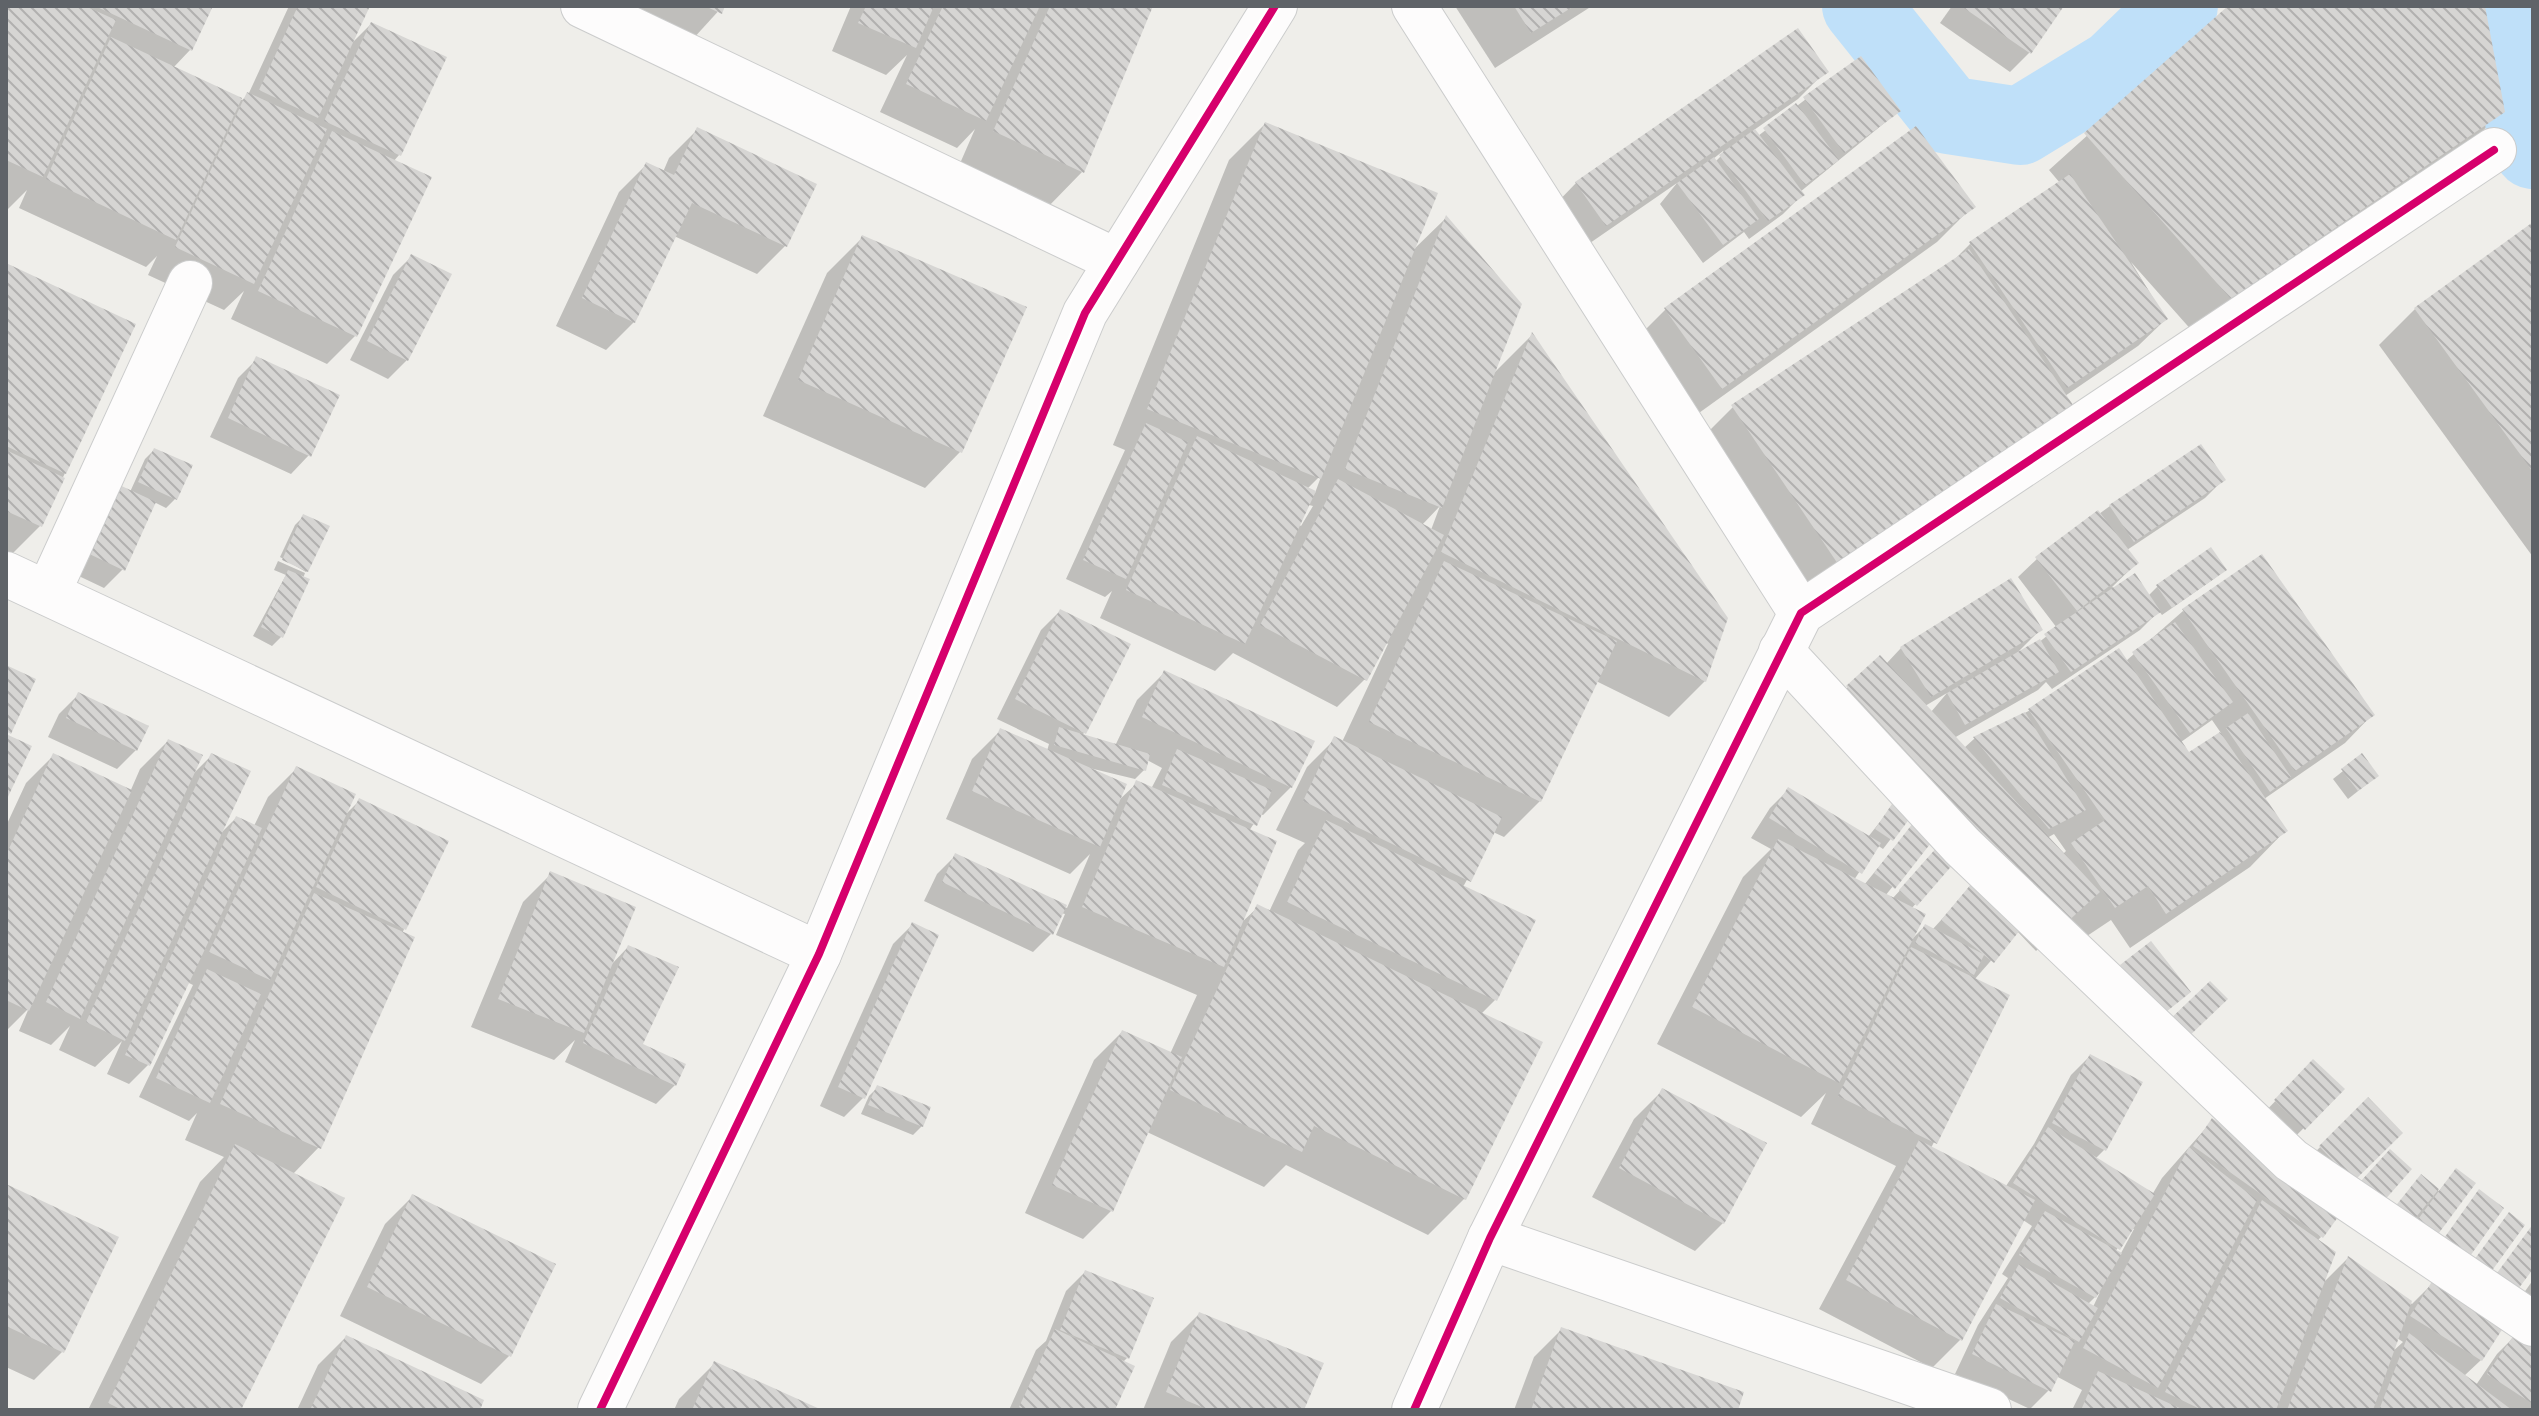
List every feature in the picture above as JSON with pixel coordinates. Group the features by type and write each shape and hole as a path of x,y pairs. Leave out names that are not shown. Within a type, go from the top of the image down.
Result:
{"street":[{"path":"583,6 1117,261"},
{"path":"600,1410 819,954 1085,313 1275,6"},
{"path":"1414,6 1791,632 1962,846 2291,1160 2533,1324"},
{"path":"1414,1410 1490,1238 1791,632 2494,150"},
{"path":"48,593 190,283"},
{"path":"6,574 819,954"},
{"path":"1490,1238 1989,1410"}],"building":[{"path":"6,6 85,6 116,20 43,177 6,160"},
{"path":"95,6 213,6 192,51"},
{"path":"298,6 370,6 318,118 259,90"},
{"path":"705,6 725,6 722,14"},
{"path":"866,6 934,6 916,48 858,23"},
{"path":"943,6 1040,6 986,121 906,84"},
{"path":"1050,6 1153,6 1084,173 993,131"},
{"path":"1514,6 1574,6 1531,33"},
{"path":"1961,6 2064,6 2031,54"},
{"path":"2228,6 2485,6 2505,112 2231,299 2084,133"},
{"path":"371,22 447,57 401,156 324,121"},
{"path":"1798,28 1829,72 1606,226 1575,182"},
{"path":"111,37 242,98 176,240 46,179"},
{"path":"1861,56 1901,111 1844,153 1803,97"},
{"path":"247,92 327,129 254,284 175,247"},
{"path":"1796,103 1839,160 1805,185 1763,128"},
{"path":"1265,122 1438,193 1321,479 1147,409"},
{"path":"1916,126 1976,207 1722,389 1664,308"},
{"path":"697,127 817,184 787,247 692,203 635,323 582,298 646,162 674,175"},
{"path":"1755,129 1805,195 1768,221 1719,155"},
{"path":"332,131 432,177 357,337 258,291"},
{"path":"1714,157 1759,219 1723,245 1677,183"},
{"path":"2070,174 2168,319 2067,388 1969,242"},
{"path":"1446,215 1522,304 1442,508 1345,469"},
{"path":"2533,222 2533,472 2414,308"},
{"path":"862,235 1027,307 962,453 798,380"},
{"path":"1969,249 2077,411 1840,567 1731,405"},
{"path":"411,254 452,274 408,361 367,341"},
{"path":"6,263 136,324 66,474 6,446"},
{"path":"1532,332 1728,618 1706,682 1441,552"},
{"path":"256,356 340,395 311,457 228,418"},
{"path":"1146,423 1188,442 1126,579 1083,560"},
{"path":"1197,436 1316,491 1245,644 1126,590"},
{"path":"2201,444 2226,480 2134,542 2109,505"},
{"path":"154,448 193,465 177,500 138,482"},
{"path":"6,450 65,478 42,527 6,511"},
{"path":"1338,479 1444,535 1367,681 1260,625"},
{"path":"113,482 156,502 125,571 81,550"},
{"path":"2098,510 2139,563 2077,611 2035,557"},
{"path":"303,514 330,526 308,572 282,560"},
{"path":"2211,547 2227,570 2172,608 2156,585"},
{"path":"2262,554 2375,715 2295,771 2182,609"},
{"path":"1444,561 1617,641 1541,802 1369,722"},
{"path":"288,570 310,579 283,638 261,627"},
{"path":"2135,573 2161,612 2071,672 2044,634"},
{"path":"2011,578 2043,630 1931,697 1900,647"},
{"path":"1060,609 1131,644 1086,734 1015,699"},
{"path":"2175,622 2233,702 2190,733 2132,652"},
{"path":"2040,639 2059,672 1965,725 1947,693"},
{"path":"2119,648 2189,752 2220,732 2288,831 2166,914 2148,886 2115,908 2071,843 2105,820 2028,709"},
{"path":"1880,655 2100,892 2065,924 1846,686"},
{"path":"6,665 36,679 11,734 6,731"},
{"path":"1164,670 1315,741 1292,788 1142,717"},
{"path":"78,692 149,726 137,751 66,718"},
{"path":"2025,712 2086,810 2049,829 1973,737"},
{"path":"2248,713 2291,777 2270,792 2226,728"},
{"path":"1059,727 1150,754 1146,771 1054,745"},
{"path":"1000,728 1127,784 1100,847 972,791"},
{"path":"6,734 32,746 6,801"},
{"path":"1334,736 1502,817 1471,882 1303,801"},
{"path":"168,739 203,755 80,1019 46,1002"},
{"path":"1177,749 1272,790 1257,826 1162,785"},
{"path":"53,753 132,790 29,1011 6,1000 6,855"},
{"path":"211,753 251,771 125,1041 86,1022"},
{"path":"2362,753 2379,776 2358,791 2341,769"},
{"path":"296,766 356,794 270,980 209,952"},
{"path":"1136,780 1277,841 1224,967 1082,907"},
{"path":"1788,787 1881,843 1862,874 1769,818"},
{"path":"359,798 449,841 406,930 316,887"},
{"path":"1894,801 1913,814 1893,841 1875,829"},
{"path":"236,816 262,828 150,1066 125,1055"},
{"path":"1326,820 1536,920 1497,1001 1287,902"},
{"path":"1913,823 1934,839 1895,889 1874,873"},
{"path":"1778,839 1926,914 1839,1083 1692,1007"},
{"path":"1938,846 1955,862 1917,906 1899,890"},
{"path":"955,853 1067,905 1053,935 942,882"},
{"path":"550,871 636,907 584,1033 498,999"},
{"path":"1972,883 2024,925 1994,963 1984,955 1974,975 1915,943 1925,924 1983,954 1941,920"},
{"path":"314,893 415,937 321,1149 220,1104"},
{"path":"1257,904 1543,1042 1466,1200 1314,1126 1302,1152 1170,1090"},
{"path":"912,922 939,935 865,1099 838,1087"},
{"path":"2151,941 2191,992 2161,1016 2120,965"},
{"path":"628,945 679,967 643,1044 686,1064 676,1086 583,1043"},
{"path":"1911,947 2010,995 1937,1144 1838,1096"},
{"path":"207,969 261,994 210,1103 156,1078"},
{"path":"2210,981 2228,999 2184,1041 2166,1023"},
{"path":"1122,1030 1182,1057 1113,1212 1052,1185"},
{"path":"2090,1054 2143,1082 2106,1151 2052,1123"},
{"path":"2313,1059 2345,1089 2305,1130 2274,1100"},
{"path":"877,1085 931,1107 923,1127 868,1105"},
{"path":"1662,1088 1767,1143 1724,1224 1619,1168"},
{"path":"2368,1097 2403,1133 2353,1182 2319,1146"},
{"path":"2212,1118 2343,1210 2323,1238 2193,1146"},
{"path":"2048,1127 2155,1194 2120,1250 2013,1183"},
{"path":"1919,1140 2035,1200 1962,1341 1846,1280"},
{"path":"235,1144 345,1198 241,1410 122,1410 108,1403"},
{"path":"2189,1147 2257,1200 2158,1388 2083,1348"},
{"path":"2390,1149 2412,1169 2383,1202 2360,1182"},
{"path":"2456,1168 2476,1183 2433,1241 2413,1226"},
{"path":"2421,1174 2439,1189 2408,1227 2390,1213"},
{"path":"6,1184 119,1237 64,1353 6,1326"},
{"path":"2479,1189 2504,1208 2468,1259 2442,1241"},
{"path":"412,1194 556,1264 511,1357 367,1287"},
{"path":"2262,1200 2336,1252 2276,1410 2202,1410 2165,1392"},
{"path":"2045,1211 2122,1253 2096,1298 2019,1255"},
{"path":"2509,1212 2525,1225 2491,1272 2474,1260"},
{"path":"2533,1224 2533,1269 2516,1292 2494,1277"},
{"path":"2348,1256 2412,1301 2373,1410 2287,1410"},
{"path":"2019,1264 2098,1308 2079,1342 2000,1298"},
{"path":"1085,1270 1154,1298 1129,1359 1060,1330"},
{"path":"2433,1280 2505,1325 2482,1361 2410,1316"},
{"path":"1996,1304 2075,1341 2051,1392 1972,1354"},
{"path":"1199,1312 1324,1363 1304,1410 1209,1410 1166,1392"},
{"path":"1561,1327 1744,1392 1738,1410 1531,1410"},
{"path":"1055,1329 1135,1366 1115,1410 1025,1410 1019,1407"},
{"path":"2516,1332 2533,1344 2533,1404 2487,1374"},
{"path":"2409,1333 2512,1410 2379,1410"},
{"path":"346,1335 484,1400 480,1410 310,1410"},
{"path":"714,1361 822,1410 692,1410"},
{"path":"2098,1371 2184,1410 2081,1410"}],"waterway":[{"path":"1861,6 1948,115 2020,126 2115,68 2179,6"},
{"path":"2513,6 2526,141 2533,150"}],"cycle path":[{"path":"600,1410 819,954 1085,313 1275,6"},
{"path":"1414,1410 1490,1238 1801,613 2494,150"}]}
